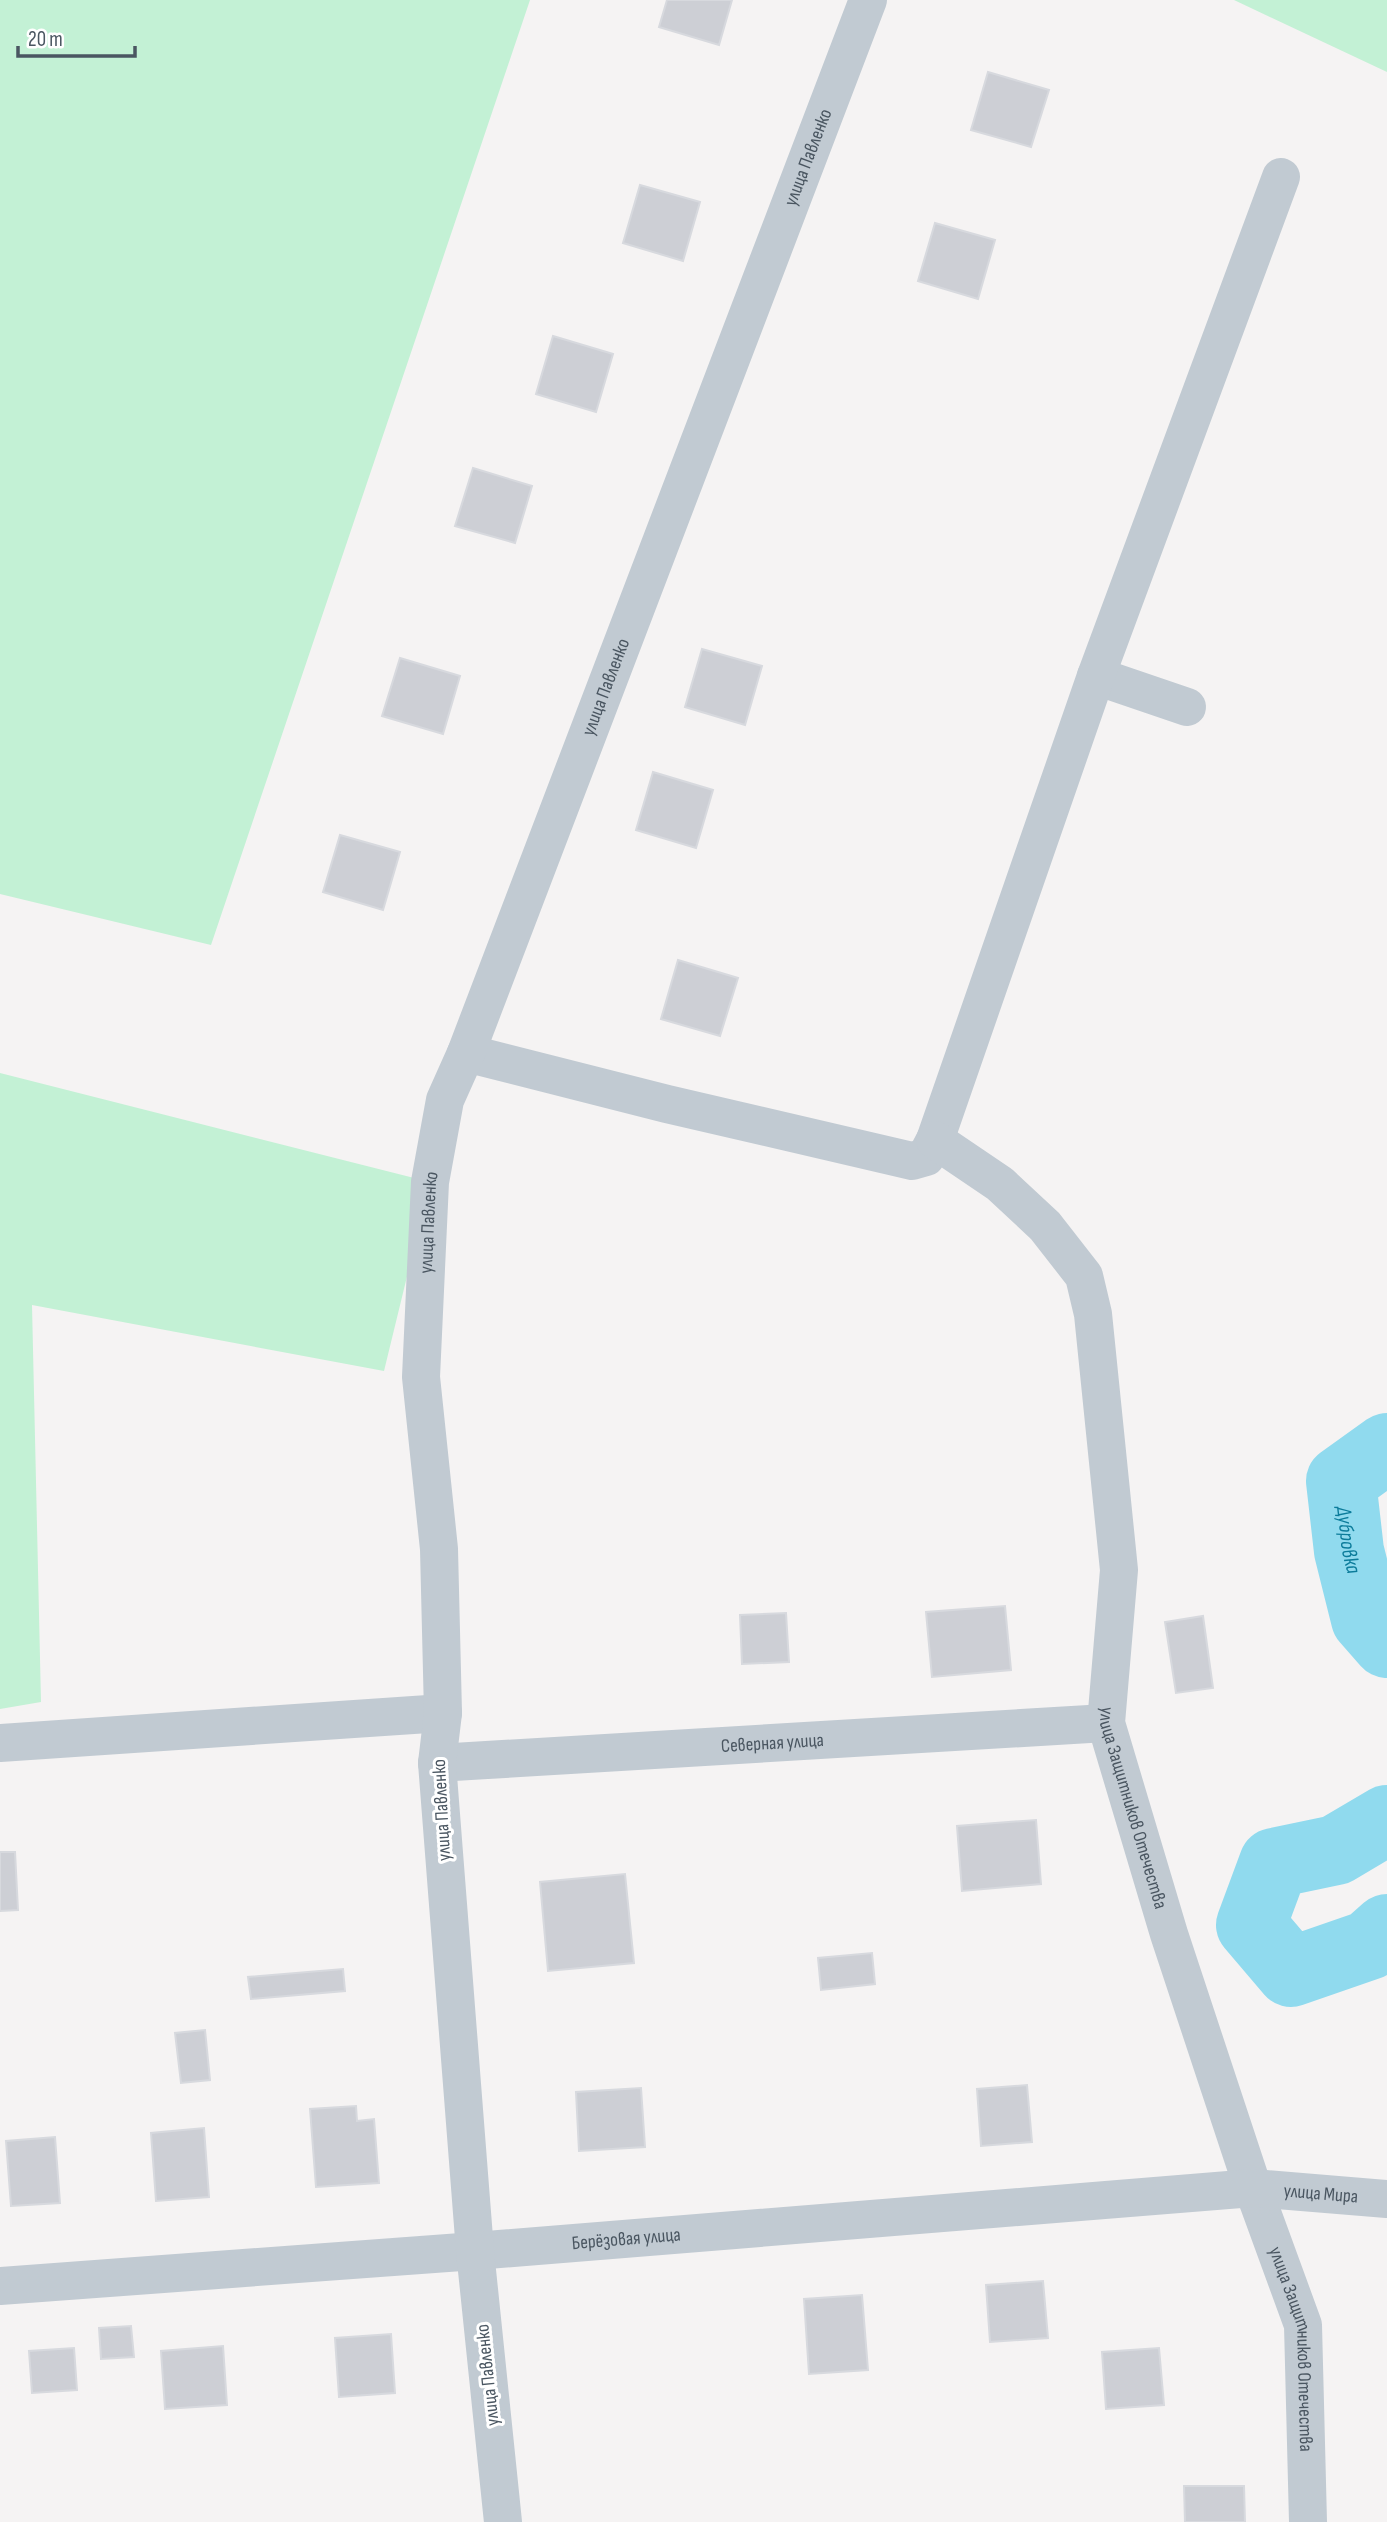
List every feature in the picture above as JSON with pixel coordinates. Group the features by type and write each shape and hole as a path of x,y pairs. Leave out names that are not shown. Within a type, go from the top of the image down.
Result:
{"street":[{"name":"улица Павленко","path":"503,2522 475,2251 437,1763 443,1713 439,1549 421,1377 430,1182 445,1100 466,1053 868,0"},
{"path":"466,1053 667,1104 912,1161 926,1157 935,1140 1096,676 1281,177"},
{"path":"1096,676 1187,707"},
{"name":"улица Защитников Отечества","path":"935,1140 1000,1184 1045,1226 1084,1276 1093,1314 1119,1570 1107,1723 1169,1934 1253,2188 1303,2325 1308,2522"},
{"path":"0,1743 443,1713"},
{"name":"Северная улица","path":"437,1763 1107,1723"},
{"name":"улица Мира","path":"1253,2188 1387,2199"},
{"name":"Берёзовая улица","path":"0,2286 475,2251 1253,2188"}],"green space":[{"path":"0,0 530,0 211,945 0,894"},
{"path":"1234,0 1387,0 1387,72"},
{"path":"0,1073 430,1182 384,1371 32,1305 41,1702 0,1709"}],"building":[{"path":"667,0 732,0 719,45 659,27"},
{"path":"988,72 1049,90 1031,147 971,130"},
{"path":"640,185 700,202 683,261 623,243"},
{"path":"935,223 995,240 978,299 918,281"},
{"path":"553,336 613,354 596,412 536,394"},
{"path":"473,468 532,486 515,543 455,526"},
{"path":"702,649 762,666 745,725 685,707"},
{"path":"400,658 460,676 443,734 382,716"},
{"path":"653,772 713,790 696,848 636,830"},
{"path":"340,835 400,852 383,910 323,892"},
{"path":"678,960 738,978 720,1036 661,1019"},
{"path":"1005,1606 1011,1670 932,1677 926,1612"},
{"path":"786,1613 789,1662 742,1664 740,1615"},
{"path":"1203,1616 1213,1688 1176,1693 1165,1622"},
{"path":"1036,1820 1041,1884 962,1891 957,1826"},
{"path":"0,1852 15,1852 18,1910 0,1911"},
{"path":"625,1874 634,1963 548,1971 540,1882"},
{"path":"872,1953 875,1984 821,1990 818,1958"},
{"path":"343,1969 345,1991 251,1999 248,1977"},
{"path":"205,2030 210,2080 181,2083 175,2033"},
{"path":"1027,2085 1032,2142 981,2146 977,2089"},
{"path":"641,2088 645,2147 579,2151 576,2092"},
{"path":"356,2106 357,2121 374,2119 379,2183 316,2187 310,2109"},
{"path":"204,2128 209,2197 156,2201 151,2133"},
{"path":"55,2137 60,2203 11,2206 6,2141"},
{"path":"1043,2281 1048,2338 990,2342 986,2285"},
{"path":"862,2295 868,2370 809,2374 804,2299"},
{"path":"131,2326 134,2357 101,2359 99,2328"},
{"path":"391,2334 395,2393 339,2397 335,2338"},
{"path":"223,2346 227,2405 165,2409 161,2351"},
{"path":"74,2348 77,2390 32,2393 29,2351"},
{"path":"1159,2348 1164,2405 1106,2409 1102,2352"},
{"path":"1184,2486 1244,2486 1245,2522 1185,2522"}],"waterway":[{"name":"Дубровка","path":"1387,1448 1341,1481 1349,1551 1366,1619 1387,1643"},
{"name":"Дубровка","path":"1387,1820 1336,1850 1274,1863 1251,1925 1291,1972 1369,1945 1387,1929"}]}
